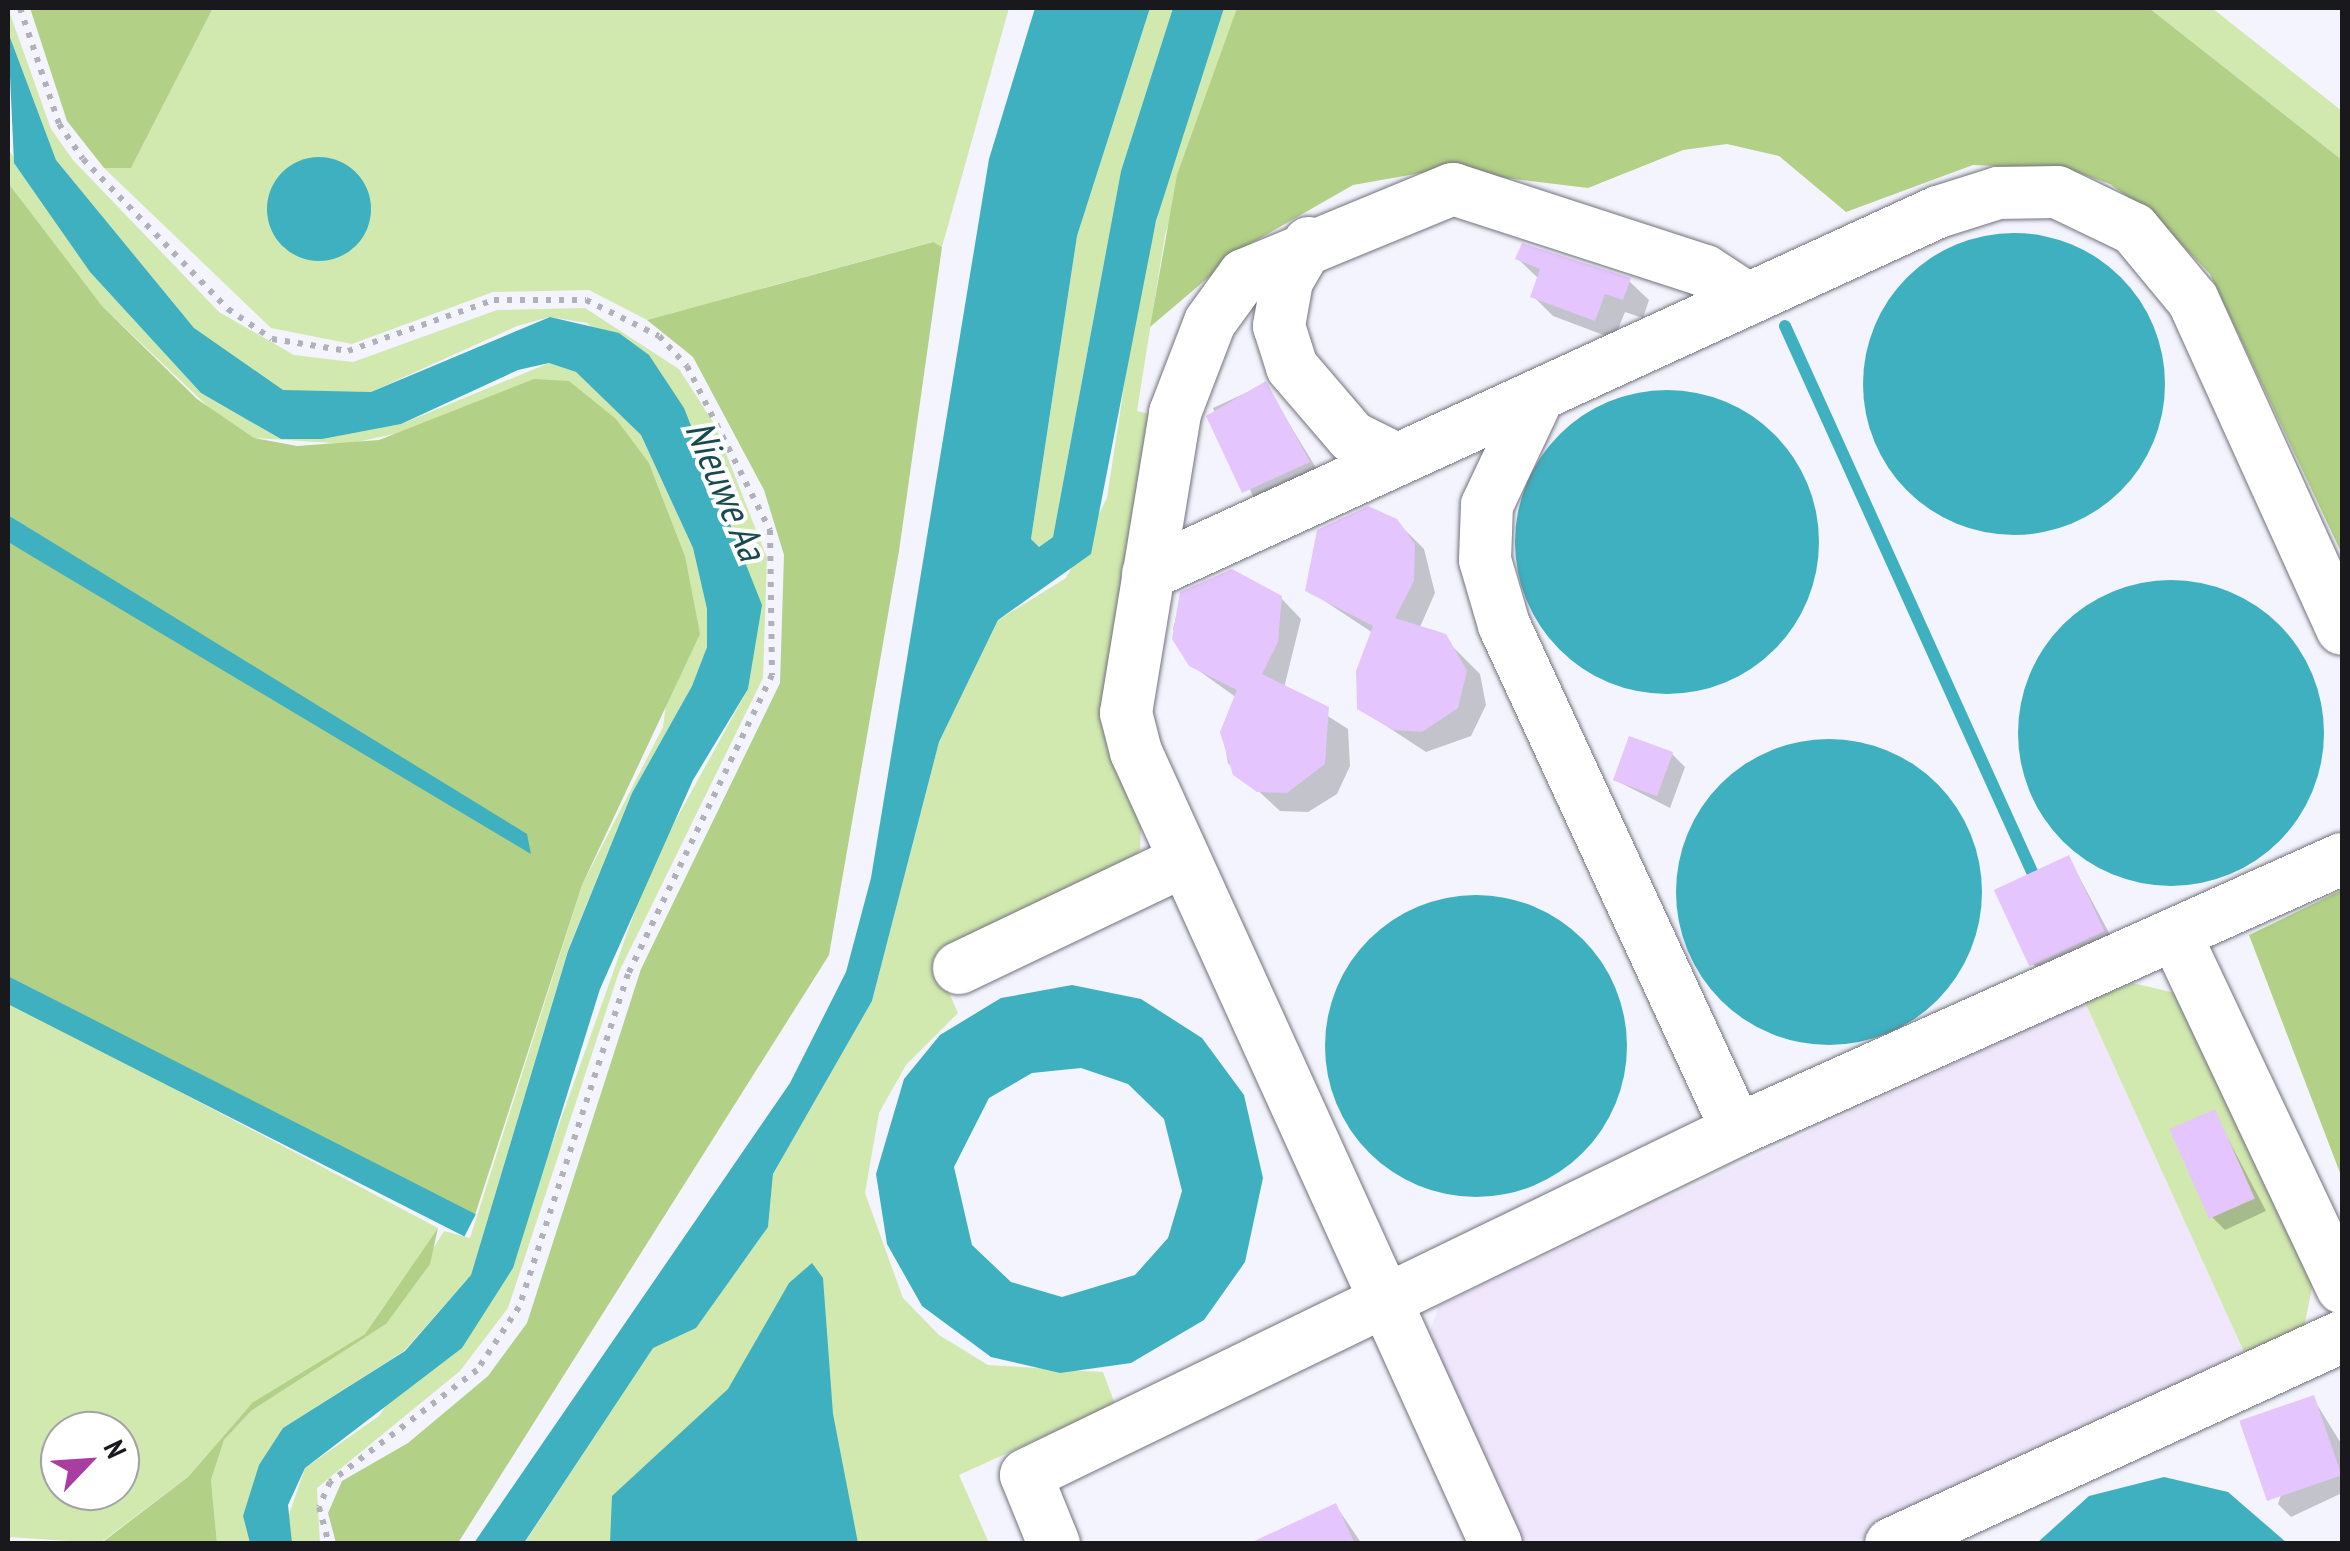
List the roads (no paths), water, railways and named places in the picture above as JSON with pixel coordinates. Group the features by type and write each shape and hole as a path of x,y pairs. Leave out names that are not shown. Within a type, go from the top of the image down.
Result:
{"lane":[{"path":"1496,1544 1185,860 1126,712 1175,413 1210,322 1244,275 1310,242 1453,189 1705,271 1748,299"},
{"path":"1148,574 1748,299 1998,193 2058,192 2134,229 2193,300 2342,629"},
{"path":"1310,242 1287,282 1279,326 1292,366 1352,437 1398,460"},
{"path":"1539,395 1486,505 1486,560 1504,624 1737,1130"},
{"path":"1054,1544 1026,1475 1737,1130 2342,859"},
{"path":"959,968 1185,860"},
{"path":"2175,934 2342,1288"},
{"path":"1908,1540 2342,1337"}],"water":[{"path":"1035,8 1150,8 1077,236 1031,539 1039,547 1053,537 1121,171 1173,8 1224,8 1156,221 1091,554 998,620 939,742 872,1001 773,1174 768,1227 696,1328 653,1348 524,1543 474,1543 790,1083 846,972 871,878 989,159"},
{"path":"8,32 56,160 194,328 283,390 371,392 550,317 619,333 649,355 684,408 762,605 748,689 693,780 600,989 513,1268 462,1348 305,1468 288,1505 292,1543 250,1543 243,1516 259,1465 283,1428 405,1351 471,1275 568,951 632,793 692,686 707,647 707,609 693,548 641,435 576,372 549,363 518,370 401,424 322,439 281,439 201,393 90,272 14,163"},
{"path":"319,157 339,161 356,172 367,189 371,209 367,229 356,246 339,257 319,261 299,257 282,246 271,229 267,209 271,189 282,172 299,161"},
{"path":"2014,233 2072,244 2121,277 2154,326 2165,384 2154,442 2121,491 2072,524 2014,535 1956,524 1907,491 1874,442 1863,384 1874,326 1907,277 1956,244"},
{"path":"1667,390 1697,393 1725,402 1774,435 1807,484 1816,512 1816,572 1807,600 1774,649 1725,682 1697,691 1667,694 1637,691 1609,682 1560,649 1527,600 1518,572 1515,542 1518,512 1527,484 1560,435 1609,402 1637,393"},
{"path":"8,515 527,834 531,854 8,542"},
{"path":"2171,580 2201,583 2229,592 2256,606 2279,625 2298,648 2312,675 2321,703 2321,763 2312,791 2298,818 2279,841 2256,860 2229,874 2201,883 2171,886 2141,883 2113,874 2086,860 2063,841 2044,818 2030,791 2021,763 2018,733 2021,703 2030,675 2044,648 2063,625 2086,606 2113,592 2141,583"},
{"path":"1829,739 1888,750 1937,784 1971,833 1982,892 1971,951 1937,1000 1888,1034 1829,1045 1770,1034 1721,1000 1687,951 1676,892 1687,833 1721,784 1770,750"},
{"path":"1476,895 1534,906 1583,939 1616,988 1627,1046 1616,1104 1583,1153 1534,1186 1476,1197 1418,1186 1369,1153 1336,1104 1325,1046 1336,988 1369,939 1418,906"},
{"path":"8,976 476,1214 464,1237 8,1004"},
{"path":"1072,985 1141,999 1202,1038 1244,1095 1263,1178 1245,1262 1204,1320 1131,1363 1060,1373 991,1357 922,1306 887,1244 876,1174 904,1079 940,1035 1001,998","holes":["1081,1068 1128,1084 1164,1119 1182,1191 1168,1238 1135,1275 1062,1297 1011,1282 972,1245 954,1167 989,1098 1032,1073"]},
{"path":"812,1263 823,1278 833,1414 858,1543 610,1543 612,1496 728,1389 789,1283"},
{"path":"2164,1477 2228,1492 2287,1543 2037,1543 2089,1496"}],"waterway":[{"path":"1785,326 2038,885"}],"water label":[{"name":"Nieuwe Aa","path":"727,490"}]}
